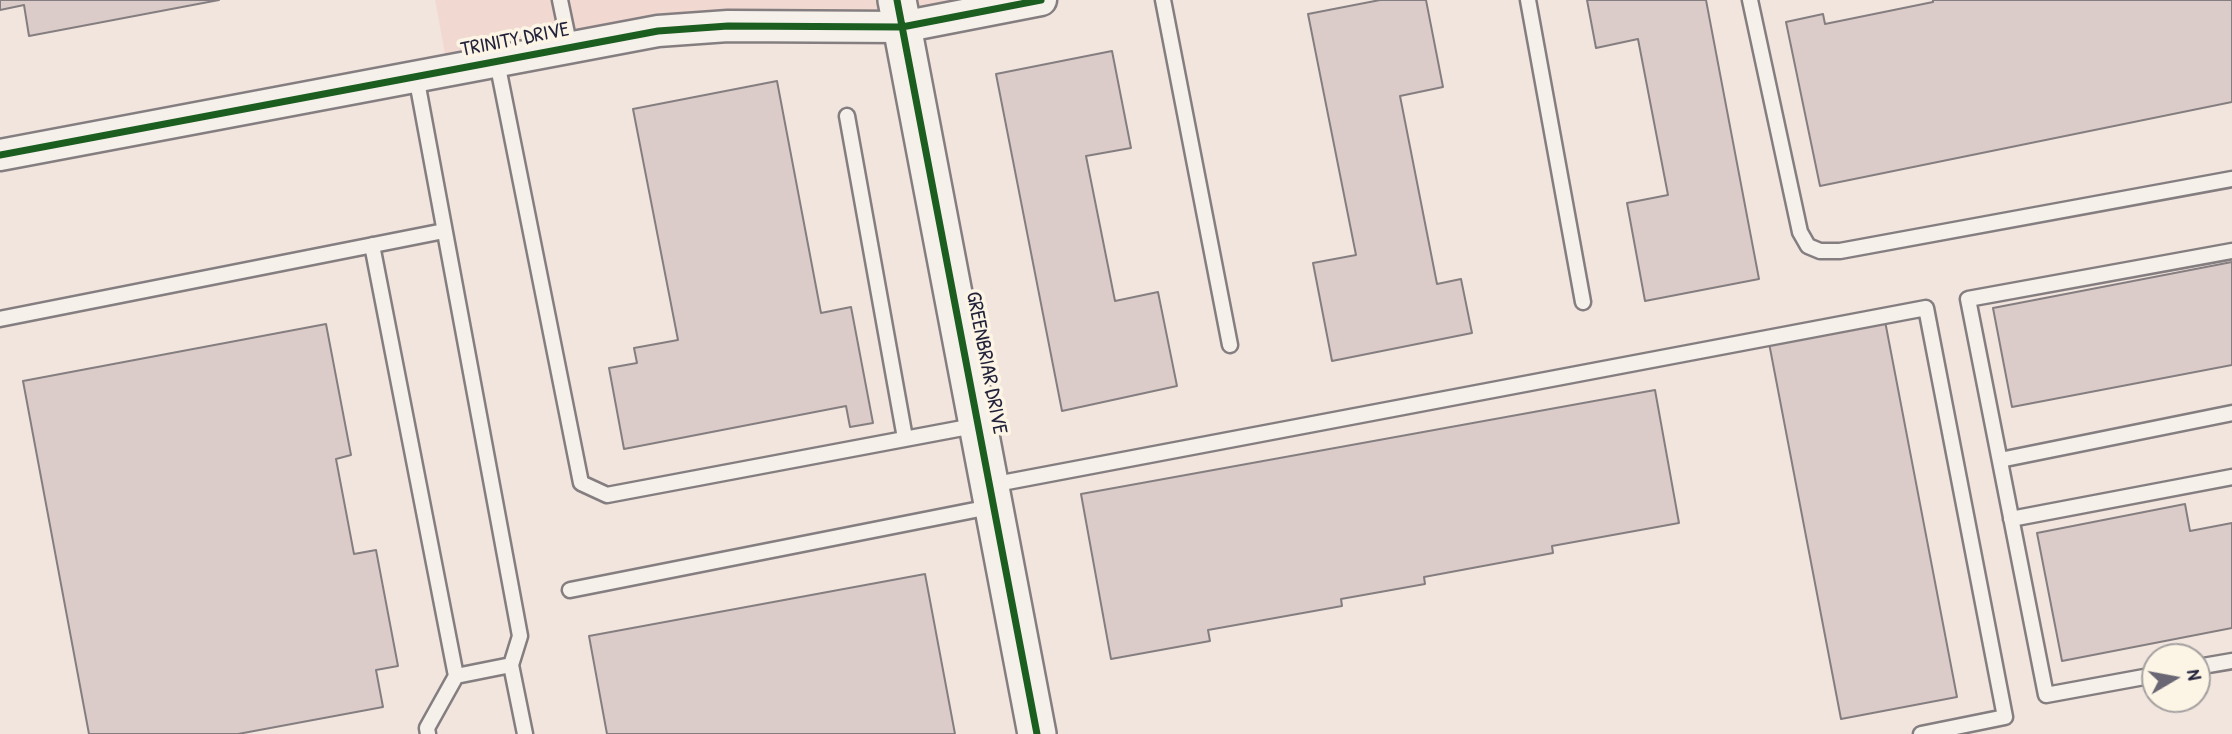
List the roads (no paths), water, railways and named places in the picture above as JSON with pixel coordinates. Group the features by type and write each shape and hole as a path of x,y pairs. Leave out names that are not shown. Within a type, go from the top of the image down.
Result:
{"street":[{"name":"TRINITY DRIVE","path":"0,155 659,31 1041,0"},
{"name":"GREENBRIAR DRIVE","path":"900,13 1037,734"}],"lane":[{"path":"560,0 570,48"},
{"path":"1163,0 1230,345"},
{"path":"1528,0 1583,302"},
{"path":"1750,0 1800,232 1808,246 1821,251 1840,251 2232,179"},
{"path":"497,62 581,483 607,495 980,424"},
{"path":"415,76 520,636 511,665 525,734"},
{"path":"847,116 905,438"},
{"path":"0,318 444,231"},
{"path":"372,245 456,676 427,728 428,734"},
{"path":"2141,678 2046,695 1968,299 2232,251"},
{"path":"570,590 993,496 1926,308 2005,718 1921,734"},
{"path":"2000,460 2232,413"},
{"path":"2011,519 2232,477"},
{"path":"2211,665 2232,661"},
{"path":"456,676 511,665"}]}
